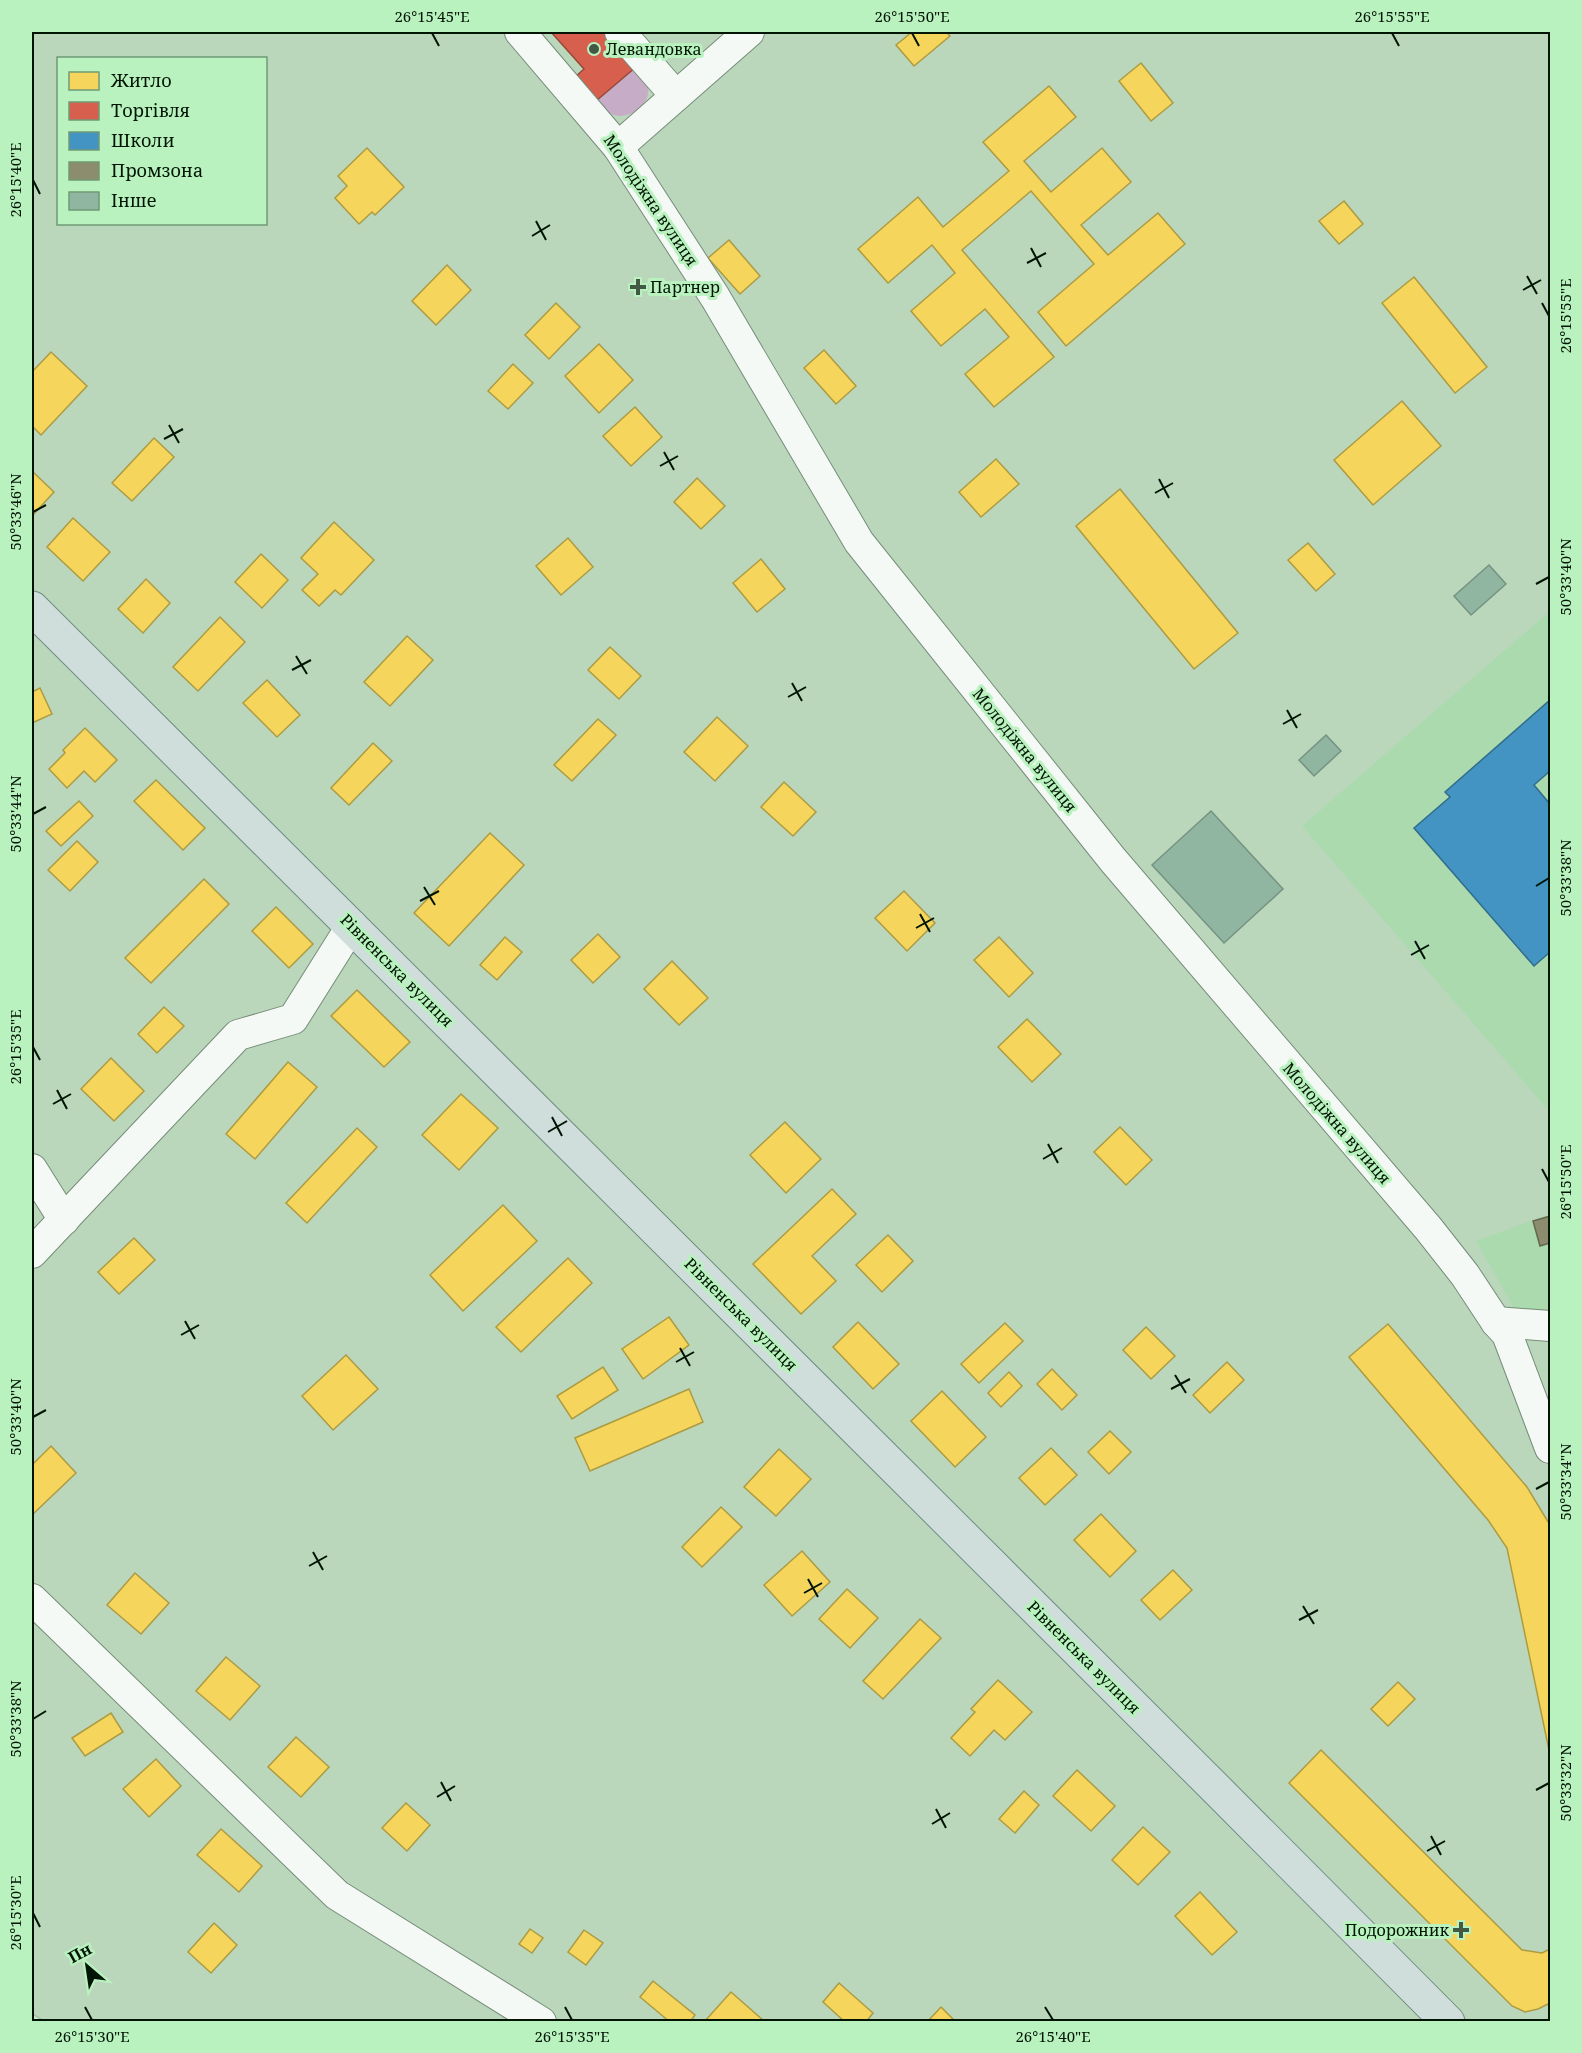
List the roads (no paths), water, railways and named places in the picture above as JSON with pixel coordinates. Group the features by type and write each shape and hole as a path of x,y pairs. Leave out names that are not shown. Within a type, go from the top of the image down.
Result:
{"main road":[{"name":"Рівненська вулиця","path":"32,608 1238,1809 1448,2022"}],"street":[{"name":"Молодіжна вулиця","path":"520,32 618,147 715,297 859,542 1113,860 1428,1228 1465,1275 1496,1322 1507,1334 1551,1448"},
{"path":"620,32 676,96"},
{"path":"618,147 749,32"},
{"path":"32,1253 238,1035 293,1018 352,925"},
{"path":"32,1169 64,1220"},
{"path":"1496,1322 1551,1326"},
{"path":"32,1599 337,1895 541,2022"}],"railway":[{"path":"32,2017 40,2022"}],"place":[{"name":"Левандовка","path":"594,49"},
{"name":"Партнер","path":"638,287"},
{"name":"Подорожник","path":"1461,1930"}]}
